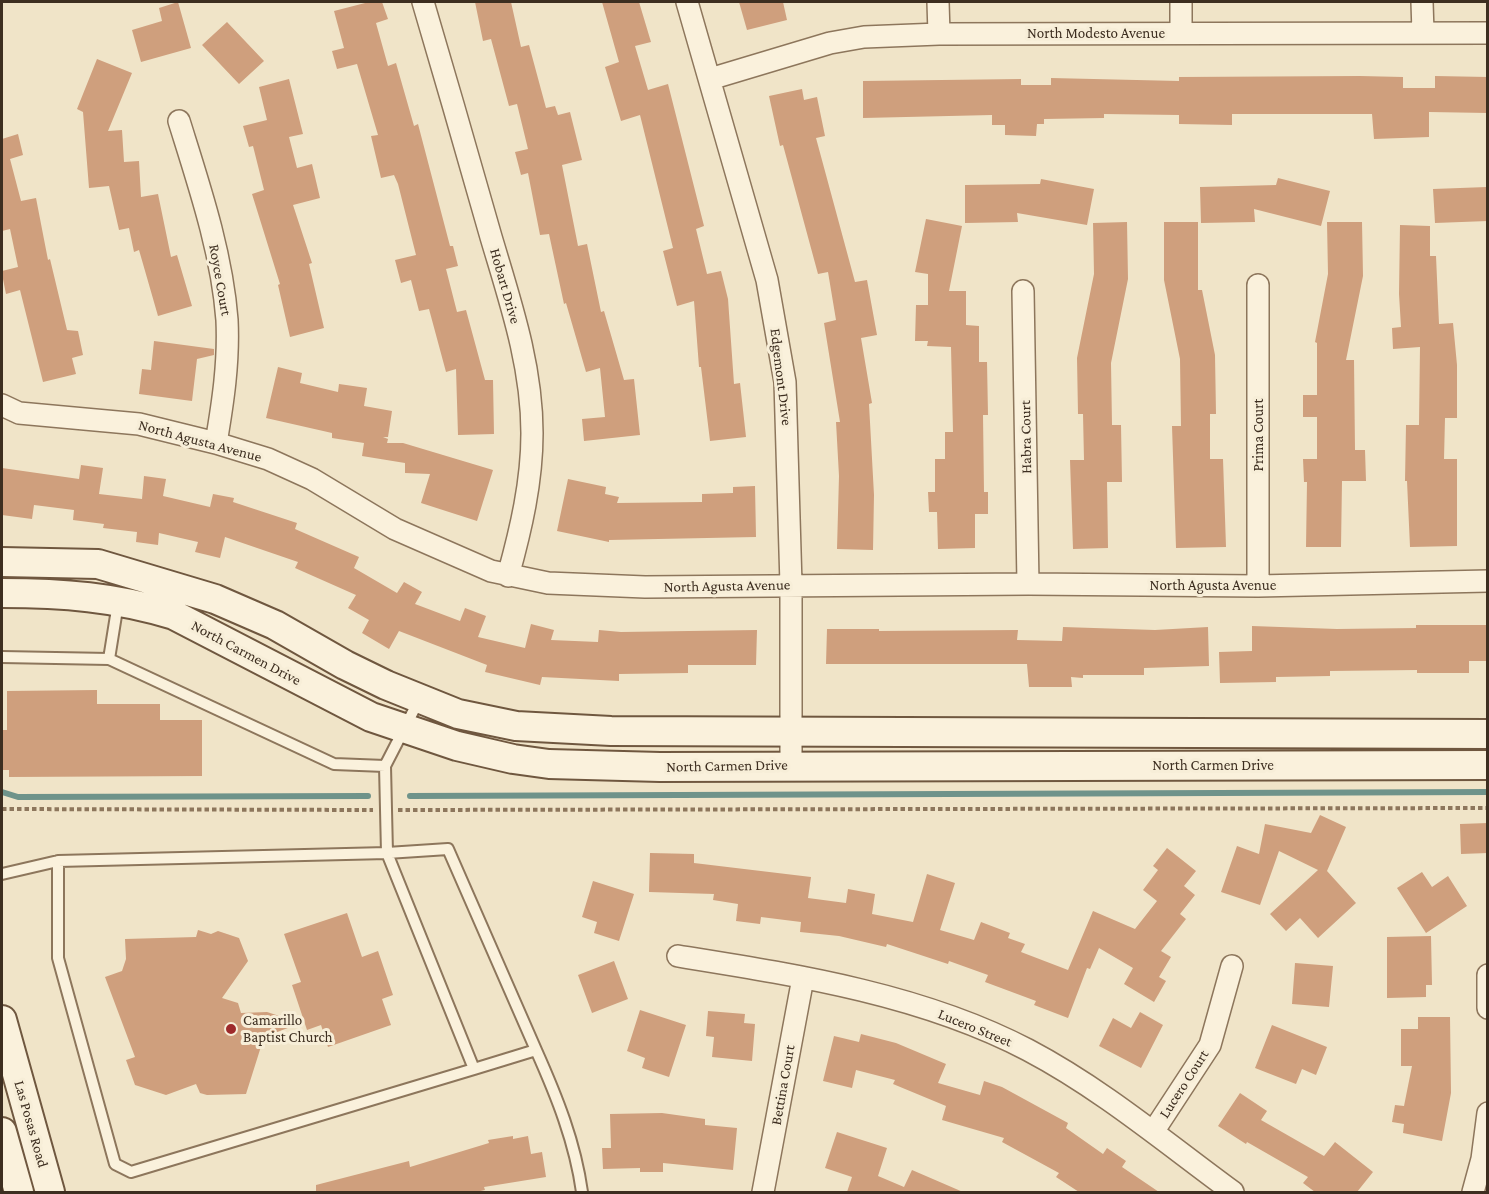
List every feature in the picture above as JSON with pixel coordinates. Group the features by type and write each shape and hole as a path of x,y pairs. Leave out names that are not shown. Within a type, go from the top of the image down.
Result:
{"main road":[{"name":"North Carmen Drive","path":"2,562 98,564 215,599 275,625 345,665 419,699 458,714 540,729 1488,734"},
{"name":"North Carmen Drive","path":"2,593 80,595 119,600 174,615 371,717 468,749 549,764 660,767 1488,765"},
{"name":"Las Posas Road","path":"2,1020 51,1192"},
{"name":"Las Posas Road","path":"2,1132 19,1192"}],"street":[{"name":"Hobart Drive","path":"423,2 515,320 530,392 532,433 530,474 519,537 508,576"},
{"name":"Edgemont Drive","path":"687,2 767,280 785,382 791,585 790,765"},
{"path":"938,2 939,34"},
{"path":"1181,2 1181,33"},
{"path":"1422,2 1423,33"},
{"name":"North Modesto Avenue","path":"710,79 830,43 864,37 939,34 1488,33"},
{"name":"Royce Court","path":"179,121 213,240 225,303 227,365 216,443"},
{"name":"Prima Court","path":"1258,285 1258,586"},
{"name":"Habra Court","path":"1023,291 1028,584"},
{"name":"North Agusta Avenue","path":"2,405 20,413 139,424 216,443 268,459 303,475 395,529 491,572 548,583 593,586 1028,584 1258,586 1488,581"},
{"name":"Lucero Street","path":"678,956 802,978 935,1012 983,1030 1055,1065 1103,1095 1233,1192"},
{"name":"Lucero Court","path":"1153,1132 1210,1045 1232,966"},
{"path":"1488,975 1488,1008"},
{"name":"Bettina Court","path":"763,1192 802,978"},
{"path":"1473,1192 1482,1159 1488,1113"}],"lane":[{"path":"109,658 119,600"},
{"path":"2,657 109,658 334,764 385,766"},
{"path":"419,699 406,729 385,766 387,853 474,1069"},
{"path":"2,874 58,861 387,853 448,849 560,1103 579,1166 582,1192"},
{"path":"58,861 58,958 115,1164 131,1172 536,1050"}],"path":[{"path":"2,809 1488,808"}],"building":[{"path":"178,2 191,48 141,62 132,30 162,21 159,8"},
{"path":"369,2 382,2 388,19 376,23 388,66 396,63 414,126 418,124 450,246 453,246 458,266 446,269 457,312 466,310 485,380 493,380 494,434 458,435 456,369 446,372 429,309 419,311 411,280 401,283 395,260 416,255 398,184 394,175 381,178 371,136 378,135 357,64 337,69 332,51 344,48 334,11"},
{"path":"475,2 511,2 521,47 529,45 546,108 555,106 558,115 570,112 582,160 562,165 578,246 587,244 601,312 604,311 624,380 634,379 640,435 584,441 582,419 605,417 600,368 586,372 566,303 564,304 549,234 540,235 528,173 521,175 515,152 528,149 517,104 509,106 491,39 483,41"},
{"path":"602,2 639,2 651,42 635,46 648,90 668,84 704,226 696,229 707,274 721,271 728,299 734,384 740,383 746,437 710,441 701,367 699,367 694,301 677,306 663,251 673,248 640,115 621,121 605,67 619,62"},
{"path":"739,2 783,2 787,20 747,30"},
{"path":"227,22 264,61 239,84 202,45"},
{"path":"97,59 132,73 108,131 122,130 124,162 139,161 141,197 158,194 171,257 177,255 192,306 158,316 139,250 134,252 129,228 119,230 109,186 89,188 83,112 77,109"},
{"path":"1435,76 1488,77 1488,113 1429,112 1429,137 1374,139 1372,114 1232,114 1232,125 1179,124 1179,115 1104,114 1104,118 1044,119 1044,124 1037,124 1036,136 1005,135 1005,125 992,125 992,115 863,118 863,81 1021,79 1021,85 1051,85 1051,78 1179,81 1179,77 1403,77 1403,88 1435,88"},
{"path":"289,79 303,134 289,137 297,168 312,164 320,198 293,205 312,263 309,264 324,328 290,337 278,285 280,284 252,194 264,190 253,146 249,147 243,126 267,120 259,87"},
{"path":"802,89 804,100 817,97 825,136 816,138 855,282 867,280 877,335 861,338 872,403 869,404 874,495 873,550 837,549 839,476 836,422 840,422 824,323 836,320 828,272 818,274 783,145 780,146 769,96"},
{"path":"18,134 23,155 10,159 21,201 36,198 48,260 50,259 67,330 78,331 83,355 72,358 76,374 43,382 20,290 6,294 2,274 2,271 18,267 10,229 2,231 2,139"},
{"path":"1278,178 1330,191 1321,226 1254,209 1255,222 1201,223 1200,187 1276,185"},
{"path":"1041,179 1094,189 1087,225 1017,213 1018,222 965,223 965,185 1040,184"},
{"path":"1487,187 1488,221 1435,223 1433,189"},
{"path":"926,219 962,226 949,291 966,291 966,325 979,326 979,362 987,362 988,415 983,415 984,492 988,492 988,514 975,514 975,548 938,549 937,512 929,512 928,492 935,492 935,459 945,459 945,432 953,432 951,347 927,346 928,341 915,341 916,305 928,305 928,274 915,272"},
{"path":"1127,222 1128,279 1111,363 1112,425 1121,425 1122,482 1107,482 1108,548 1073,549 1070,460 1084,460 1083,414 1078,414 1077,358 1094,274 1093,223"},
{"path":"1164,222 1198,222 1198,290 1202,290 1215,355 1216,414 1210,414 1210,459 1223,459 1226,547 1176,548 1172,426 1181,426 1180,359 1164,280"},
{"path":"1327,222 1362,222 1363,276 1346,360 1354,360 1355,450 1365,450 1366,481 1342,481 1341,547 1306,547 1307,482 1304,482 1303,459 1317,459 1317,417 1303,417 1303,395 1317,395 1317,343 1315,342 1328,274"},
{"path":"1400,225 1430,226 1430,256 1436,256 1439,324 1453,323 1457,365 1457,418 1445,418 1444,459 1457,459 1457,546 1410,547 1407,481 1405,481 1406,425 1419,425 1420,347 1393,349 1392,328 1401,327"},
{"path":"154,341 214,349 214,355 197,359 192,401 139,394 142,369 151,370"},
{"path":"278,367 302,373 300,383 338,392 339,384 367,388 364,406 392,411 388,437 383,437 388,439 387,443 403,443 493,470 477,521 421,503 430,474 405,473 405,463 362,456 364,443 332,438 332,433 266,418"},
{"path":"81,465 103,468 99,494 142,499 144,476 166,479 163,496 210,507 213,494 234,498 233,502 297,523 295,529 359,557 354,568 397,593 404,582 422,592 415,604 460,621 465,608 486,616 478,637 525,648 531,624 554,630 551,640 598,642 599,630 621,632 757,630 756,665 688,665 688,673 619,674 619,681 542,677 540,685 485,672 487,665 399,631 389,649 362,633 369,620 348,608 356,595 295,568 298,562 225,537 220,558 195,552 198,542 159,533 158,545 136,542 137,532 103,528 104,524 73,520 74,510 34,505 32,519 2,515 2,468 79,479"},
{"path":"568,479 606,487 605,494 619,497 617,503 702,502 702,494 733,493 733,487 755,486 756,537 609,540 609,542 557,531"},
{"path":"1416,625 1488,625 1488,661 1469,661 1469,673 1417,673 1417,670 1330,671 1330,676 1276,677 1276,682 1220,683 1219,652 1252,651 1252,626 1337,629 1416,628"},
{"path":"1063,627 1155,630 1208,627 1209,666 1144,668 1144,675 1083,675 1083,678 1071,677 1072,687 1029,687 1027,664 826,664 827,629 1018,630 1017,640 1062,641"},
{"path":"97,690 97,704 160,704 160,720 202,720 202,776 9,777 9,770 2,770 2,730 7,730 7,691"},
{"path":"1320,815 1346,827 1327,871 1356,903 1318,938 1300,918 1286,931 1270,914 1318,870 1279,851 1260,905 1221,892 1237,846 1259,854 1265,824 1311,833"},
{"path":"1488,823 1488,853 1461,854 1460,824"},
{"path":"1167,848 1196,871 1184,886 1195,895 1180,914 1186,919 1161,951 1171,957 1159,977 1166,981 1154,1002 1124,984 1133,968 1099,948 1090,969 1087,968 1068,1018 1034,1005 1036,1001 985,982 988,975 949,961 948,964 887,944 886,947 839,936 800,932 801,922 761,917 760,924 736,921 738,904 713,900 714,894 649,892 650,853 694,854 694,863 811,877 808,898 846,903 848,889 875,894 872,914 913,922 927,874 955,883 940,930 974,940 981,922 1010,933 1008,938 1025,944 1021,952 1068,970 1093,911 1135,929 1157,901 1143,890 1158,870 1153,866"},
{"path":"1422,872 1432,887 1448,876 1467,906 1426,933 1397,888"},
{"path":"593,881 634,894 619,941 594,933 597,922 582,917"},
{"path":"347,913 362,957 378,951 393,995 382,999 391,1025 328,1047 321,1025 307,1030 292,985 301,982 284,934"},
{"path":"198,930 211,934 218,931 239,938 248,961 222,998 238,1003 241,1013 267,1012 301,1023 264,1037 246,1094 207,1095 200,1093 196,1084 166,1095 135,1085 126,1060 135,1057 105,977 122,971 126,959 125,939 196,937"},
{"path":"1431,936 1432,985 1426,985 1426,997 1387,998 1387,937"},
{"path":"614,961 628,999 592,1013 578,975"},
{"path":"1295,963 1333,966 1329,1007 1292,1004"},
{"path":"640,1010 686,1025 669,1077 642,1068 645,1058 627,1051"},
{"path":"708,1011 745,1014 744,1023 755,1024 752,1061 712,1057 714,1037 706,1036"},
{"path":"1140,1012 1163,1025 1141,1068 1099,1046 1113,1018 1131,1028"},
{"path":"1418,1017 1450,1017 1451,1093 1442,1141 1403,1133 1404,1124 1392,1122 1395,1105 1404,1106 1412,1066 1401,1066 1401,1029 1418,1029"},
{"path":"1272,1025 1327,1047 1316,1075 1302,1069 1296,1084 1255,1068"},
{"path":"861,1034 896,1043 946,1064 938,1083 980,1095 984,1081 1002,1087 1068,1123 1066,1128 1103,1154 1107,1148 1126,1161 1122,1167 1159,1192 1079,1192 1056,1177 1059,1173 1002,1142 1004,1138 942,1120 946,1106 893,1084 895,1080 856,1070 852,1088 823,1081 834,1036 859,1042"},
{"path":"1240,1093 1267,1111 1261,1120 1324,1156 1335,1142 1373,1172 1357,1192 1315,1192 1303,1183 1308,1177 1247,1142 1246,1144 1218,1126"},
{"path":"662,1113 705,1119 705,1125 737,1128 733,1170 663,1163 663,1172 640,1172 640,1168 603,1169 602,1148 611,1148 610,1114"},
{"path":"837,1132 887,1148 878,1176 904,1187 912,1170 963,1192 847,1192 852,1177 825,1168"},
{"path":"513,1136 513,1139 528,1136 531,1154 542,1152 546,1177 484,1187 485,1190 476,1192 316,1192 316,1185 409,1161 410,1167 489,1143 488,1140"}],"waterway":[{"path":"2,792 18,797 368,796"},
{"path":"410,796 1488,792"}],"place":[{"name":"Camarillo Baptist Church","path":"231,1029"}]}
